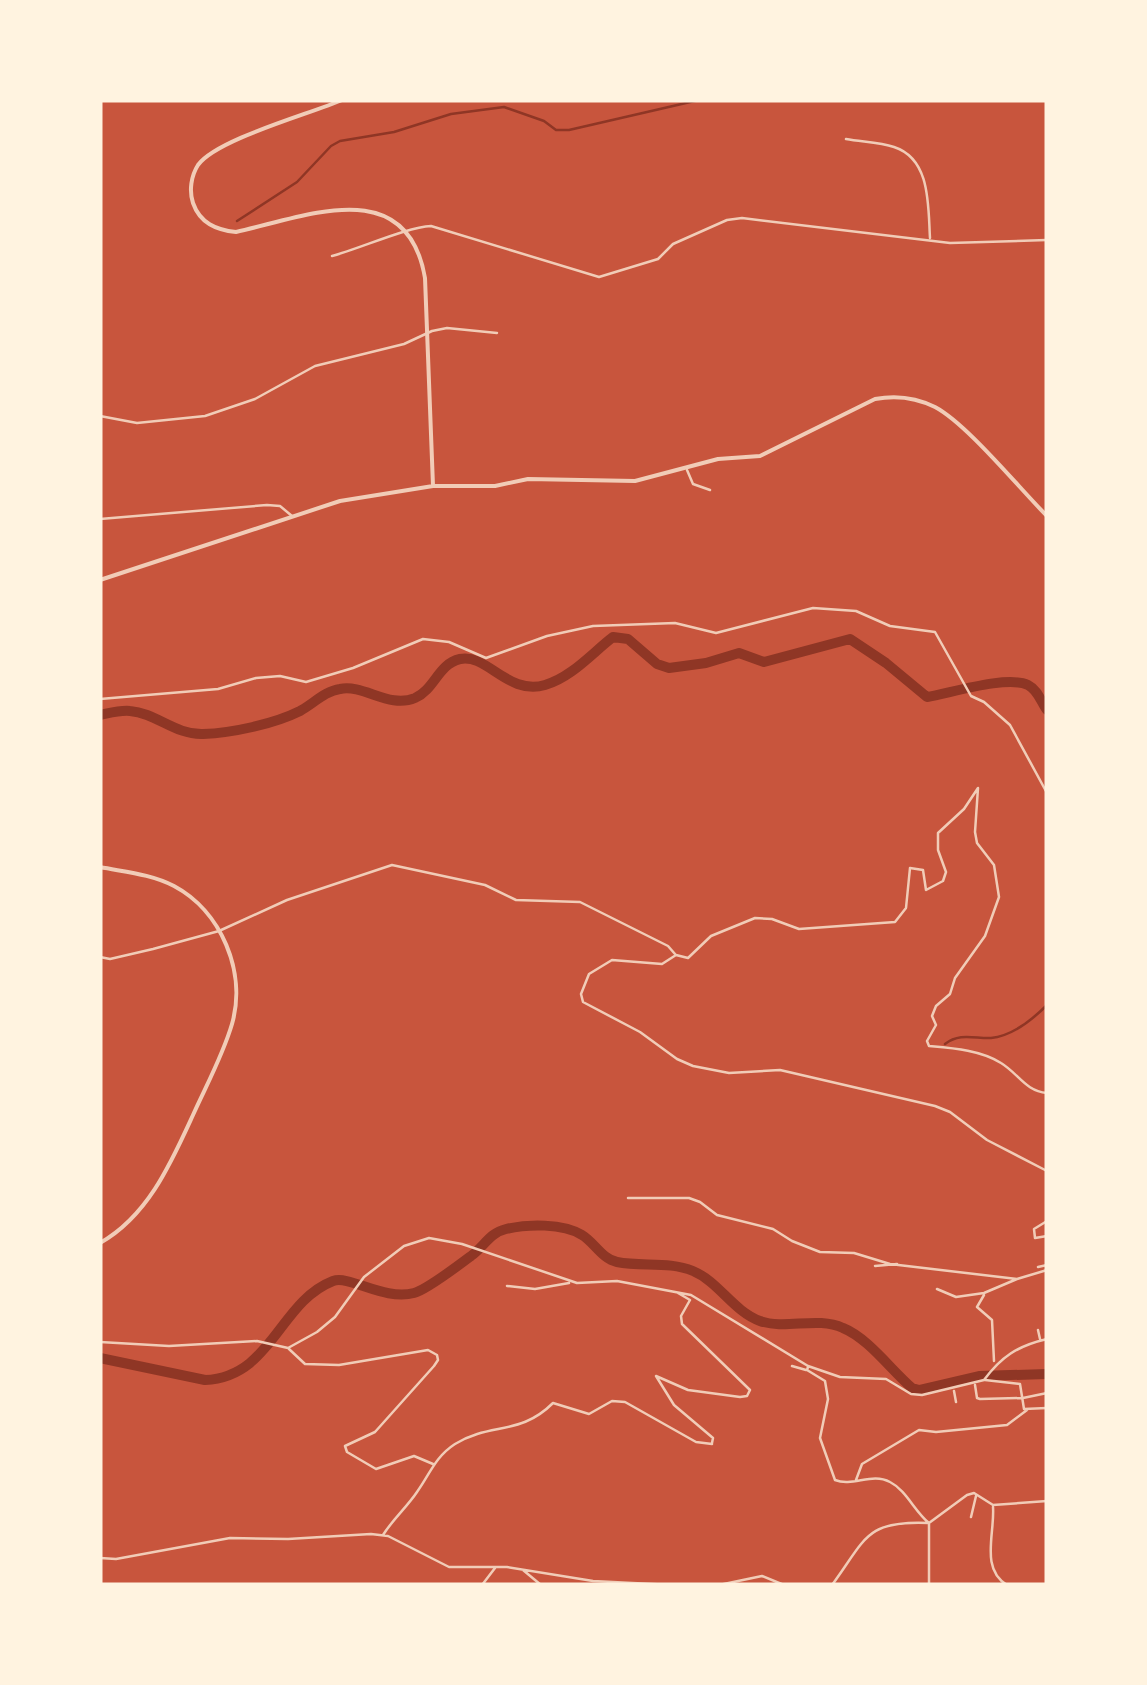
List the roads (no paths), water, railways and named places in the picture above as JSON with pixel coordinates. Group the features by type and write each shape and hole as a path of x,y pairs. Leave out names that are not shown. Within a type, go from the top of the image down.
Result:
{"street":[{"path":"342,100 208,156 192,178 194,207 200,217 222,231 236,232 347,207 372,210 406,234 422,262 433,486"},
{"path":"846,139 898,148 924,174 930,239"},
{"path":"332,256 406,234 417,227 431,226 599,277 658,259 672,244 727,220 742,218 973,243 1047,240"},
{"path":"100,416 148,423 205,416 256,400 315,366 404,344 447,328 497,333"},
{"path":"100,580 340,500 433,486 494,486 541,479 635,481 718,459 760,456 875,399 908,397 939,409 1047,516"},
{"path":"686,467 693,484 710,490"},
{"path":"100,518 267,505 280,506 292,516"},
{"path":"100,699 218,689 280,676 306,682 353,668 423,639 449,642 486,658 547,636 593,626 675,623 716,633 813,608 856,611 890,626 935,632 972,696 1010,725 1047,792"},
{"path":"1047,1094 1033,1092 988,1056 929,1046 927,1041 936,1025 932,1016 936,1006 950,994 964,963 986,936 999,897 994,865 977,843 978,788 964,809 938,833 938,850 946,872 943,880 926,890 924,870 910,868 906,908 895,922 799,929 756,918 711,936 688,958 676,956 662,964 612,960 589,974 581,994 583,1002 693,1066 729,1073 780,1070 934,1106 950,1112 986,1140 1047,1171"},
{"path":"100,957 153,949 219,931 288,900 392,865 486,885 516,900 580,902 668,946 676,956"},
{"path":"100,866 154,877 176,887 210,915 235,976 232,1024 166,1172 124,1226 100,1243"},
{"path":"628,1198 690,1198 716,1215 773,1228 820,1252 1016,1279"},
{"path":"1047,1221 1033,1234 1035,1238 1047,1236"},
{"path":"100,1342 169,1346 257,1340 288,1348 335,1317 364,1277 404,1246 429,1238 462,1244 572,1282"},
{"path":"875,1266 898,1264"},
{"path":"1038,1267 1047,1268"},
{"path":"937,1289 956,1296 984,1293 1047,1268"},
{"path":"506,1286 535,1289 572,1282 616,1281 691,1295 715,1308 825,1381 828,1399 819,1430 834,1480 844,1484 877,1478 893,1483 929,1523"},
{"path":"384,1534 419,1490 433,1464 453,1445 494,1429 528,1423 553,1402 589,1414 612,1402 625,1402 696,1442 712,1444 712,1438 674,1404 656,1376 688,1390 740,1397 747,1396 750,1390 682,1324 681,1316 690,1300 678,1296 678,1292"},
{"path":"984,1293 977,1308 992,1320 993,1366 986,1380"},
{"path":"1038,1330 1040,1341"},
{"path":"993,1366 1047,1339"},
{"path":"288,1348 306,1364 370,1361 428,1350 437,1355 434,1366 375,1432 345,1446 347,1452 376,1469 414,1456 433,1464"},
{"path":"792,1366 840,1377 886,1379 911,1394 937,1394 986,1380 1020,1384 1026,1410"},
{"path":"975,1384 980,1399 1047,1393"},
{"path":"954,1390 956,1402"},
{"path":"856,1482 862,1464 919,1430 1006,1425 1026,1410 1047,1408"},
{"path":"971,1517 977,1494"},
{"path":"832,1585 866,1537 881,1526 929,1523 967,1495 977,1494 993,1505 1047,1501"},
{"path":"993,1505 990,1561 998,1580 1008,1585"},
{"path":"929,1523 930,1585"},
{"path":"100,1558 116,1559 230,1538 384,1534 449,1567 522,1569 594,1581 672,1585"},
{"path":"482,1585 496,1567"},
{"path":"522,1569 541,1585"},
{"path":"719,1585 762,1576 784,1585"},
{"path":"1019,1585 1045,1585"}],"waterway":[{"path":"237,221 297,182 340,141 394,132 451,114 504,107 544,121 556,130 569,130 699,100"},
{"path":"100,715 130,711 193,733 227,732 290,716 340,689 396,701 415,698 446,666 460,659 479,662 509,680 532,687 573,671 613,637 628,639 657,664 669,668 739,653 764,662 850,639 927,697 993,683 1019,682 1034,690 1047,710"},
{"path":"945,1044 962,1037 1007,1034 1047,1005"},
{"path":"100,1358 205,1380 228,1376 261,1353 300,1305 333,1281 349,1281 391,1294 414,1293 451,1271 500,1231 545,1226 582,1235 617,1262 693,1271 760,1321 823,1323 843,1328 870,1347 912,1388 919,1390 979,1376 1047,1374"}]}
